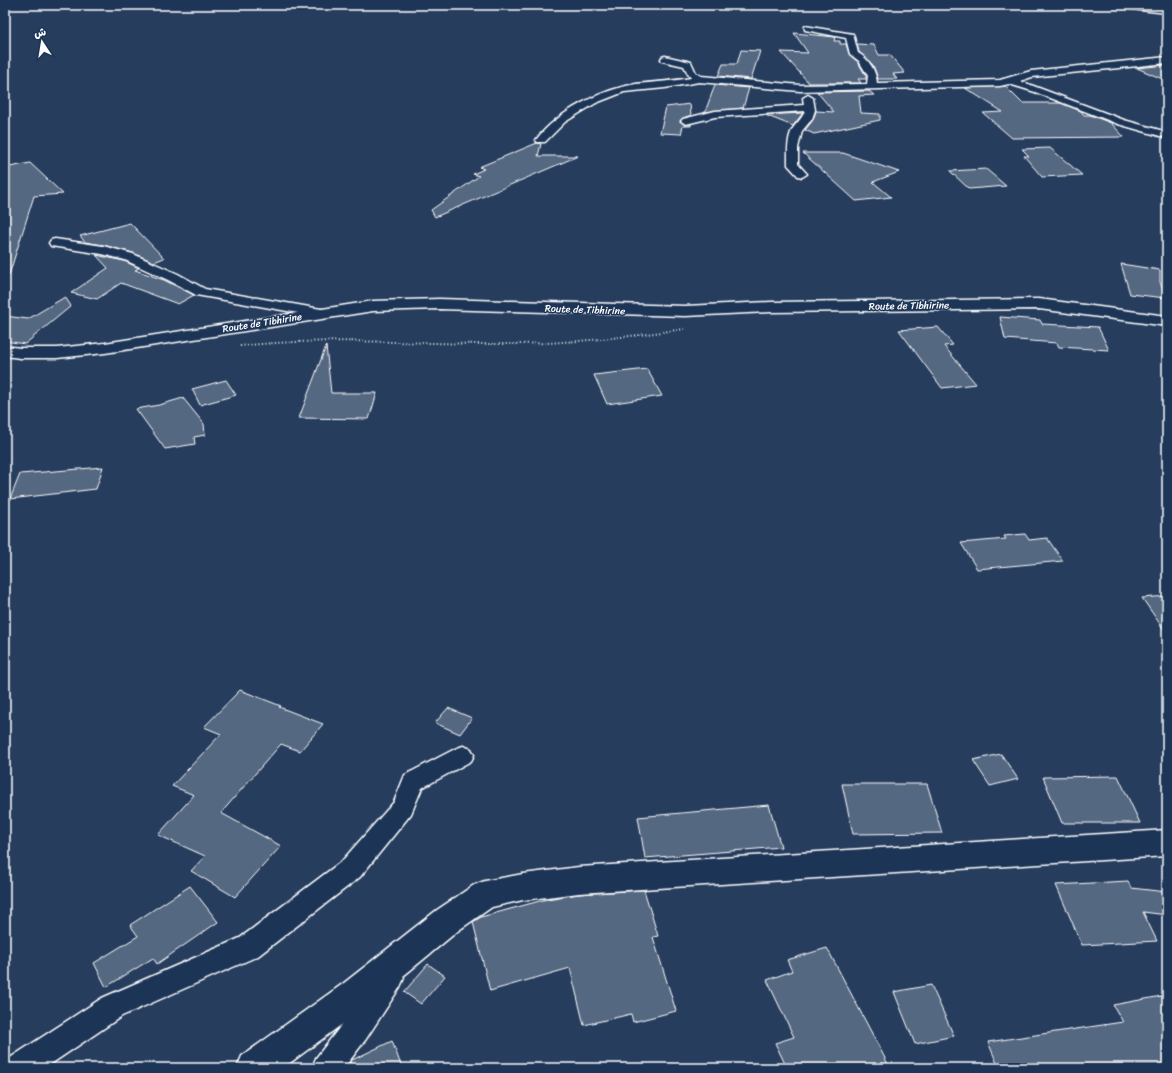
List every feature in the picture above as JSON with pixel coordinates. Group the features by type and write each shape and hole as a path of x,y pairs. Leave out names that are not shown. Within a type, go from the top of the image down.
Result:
{"street":[{"path":"1113,5 1157,8 1167,11"},
{"path":"808,28 850,36 854,54 863,59 872,76 872,85"},
{"path":"666,59 688,64 692,74 698,79"},
{"path":"541,140 562,120 593,102 622,90 686,82 698,79 770,86 808,87 941,85 1008,81 1031,74 1167,60"},
{"path":"1008,81 1038,90 1121,122 1167,135"},
{"path":"802,174 793,165 793,148 797,130 808,119 808,87"},
{"path":"686,121 715,114 809,108"},
{"path":"55,243 103,250 129,257 173,277 201,292 321,313"},
{"name":"Route de Tibhirine","path":"5,351 20,353 57,353 105,348 373,306 439,304 685,311 771,307 1031,304 1085,309 1167,321"},
{"path":"20,1068 112,1007 249,947 351,869 403,807 412,782 462,755"},
{"path":"254,1068 356,994 448,920 485,895 523,887 579,880 1167,843"},
{"path":"326,1068 356,1029 408,952"}],"path":[{"path":"235,346 264,342 306,341 492,344 576,342 625,338 686,329"}],"building":[{"path":"794,33 835,37 834,41 840,41 840,44 846,44 849,54 858,62 866,76 866,79 858,79 861,83 809,83 781,52 808,53"},
{"path":"857,44 874,45 879,55 890,55 905,73 893,74 897,79 878,79 873,65 859,52"},
{"path":"741,50 760,51 751,79 718,76 723,64 737,64"},
{"path":"1167,65 1167,81 1137,68"},
{"path":"715,85 749,88 743,108 705,112"},
{"path":"1005,86 1022,103 1061,103 1081,111 1084,115 1090,115 1111,123 1124,137 1012,138 983,113 1003,112 965,88"},
{"path":"869,91 874,95 859,96 861,113 880,114 880,120 814,134 805,130 813,120 816,111 834,112 817,92"},
{"path":"690,104 691,115 680,121 685,125 691,124 691,126 683,126 681,134 660,133 666,107"},
{"path":"803,113 793,126 765,115"},
{"path":"537,143 541,144 538,156 578,156 435,217 431,210 479,176 473,174 484,169 479,167"},
{"path":"1050,148 1082,175 1042,177 1024,156 1029,156 1022,149"},
{"path":"803,153 843,153 899,172 873,182 891,197 856,201"},
{"path":"30,163 63,194 34,196 9,275 5,275 5,168"},
{"path":"986,169 1006,186 969,189 950,171"},
{"path":"130,223 164,258 154,262 133,253 85,242 80,236"},
{"path":"96,255 124,261 139,268 135,270 164,280 194,295 178,304 121,283 97,299 71,293 108,268"},
{"path":"1121,264 1160,270 1160,282 1166,298 1130,294"},
{"path":"65,297 71,306 25,344 5,341 5,316 28,319"},
{"path":"1000,317 1040,320 1042,324 1098,327 1109,350 1059,347 1057,343 1005,339"},
{"path":"938,327 953,345 944,346 976,384 942,388 899,330"},
{"path":"326,346 331,393 377,393 369,419 299,418"},
{"path":"647,369 662,396 607,404 594,375"},
{"path":"226,380 236,395 200,405 192,389"},
{"path":"183,398 204,424 205,435 194,437 195,444 165,449 136,409 159,405"},
{"path":"103,467 96,489 10,499 20,474"},
{"path":"1025,534 1029,540 1047,538 1063,561 977,569 961,543 1006,539 1004,536"},
{"path":"1167,596 1167,634 1142,598"},
{"path":"240,690 323,724 300,751 281,744 221,813 281,846 235,897 191,871 205,856 158,835 194,795 172,786 221,734 204,727"},
{"path":"448,708 472,718 460,734 435,723"},
{"path":"1001,754 1018,779 990,786 973,760"},
{"path":"1118,776 1140,823 1062,823 1043,777"},
{"path":"842,784 927,784 942,833 853,834"},
{"path":"769,805 781,847 645,858 638,817"},
{"path":"1128,881 1131,888 1167,892 1167,915 1143,912 1157,941 1082,945 1056,885"},
{"path":"190,886 218,922 157,964 153,958 106,987 94,963 138,936 130,925"},
{"path":"644,890 658,936 653,937 676,1011 633,1022 631,1014 584,1025 570,968 490,991 473,922 481,917 547,899 579,894"},
{"path":"827,948 890,1068 787,1068 775,1043 794,1037 767,980 792,971 787,960"},
{"path":"428,964 445,976 421,1004 404,992"},
{"path":"931,985 954,1036 915,1044 894,992"},
{"path":"1167,995 1167,1068 999,1068 988,1042 1123,1022 1113,1005"},
{"path":"392,1041 402,1068 346,1068 352,1060"}]}
